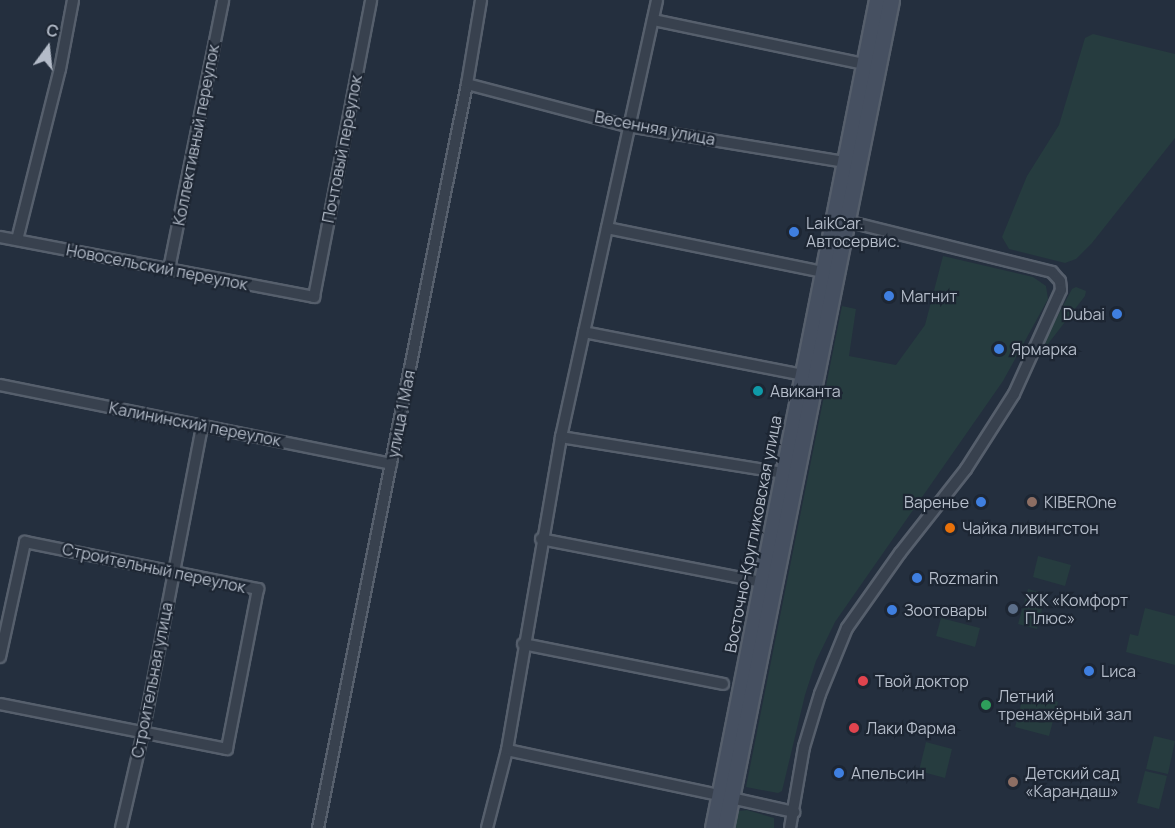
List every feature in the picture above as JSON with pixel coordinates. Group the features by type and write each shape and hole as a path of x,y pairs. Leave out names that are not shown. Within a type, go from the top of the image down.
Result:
{"main road":[{"name":"Восточно-Кругликовская улица","path":"713,828 725,796 763,582 877,0"},
{"name":"Восточно-Кругликовская улица","path":"725,796 734,782 891,0"},
{"path":"725,796 726,821"}],"street":[{"path":"18,240 60,69 73,0"},
{"name":"Коллективный переулок","path":"169,269 222,0"},
{"name":"Почтовый переулок","path":"314,297 371,0"},
{"name":"улица 1 Мая","path":"318,828 467,84 481,0"},
{"path":"487,828 507,750 541,539 561,437 627,126 657,0"},
{"path":"653,20 864,64"},
{"name":"Весенняя улица","path":"467,84 627,126 845,162"},
{"path":"790,828 804,747 813,715 847,628 900,553 966,469 1014,394 1061,290 1060,281 1052,272 846,221"},
{"path":"607,228 824,272"},
{"name":"Новосельский переулок","path":"0,237 314,297"},
{"path":"584,332 803,375"},
{"name":"Калининский переулок","path":"0,385 391,464"},
{"name":"Строительная улица","path":"121,828 143,733 201,426"},
{"path":"561,437 784,473"},
{"path":"541,539 763,582"},
{"name":"Строительный переулок","path":"0,657 25,542 258,589 227,749 0,704"},
{"path":"523,644 723,684"},
{"path":"507,750 794,812"}],"green space":[{"path":"1093,34 1175,54 1175,138 1092,243 1076,259 1065,263 1009,249 1002,237 1027,176 1059,125 1085,38"},
{"path":"943,256 1033,277 1046,286 1048,299 1003,381 835,622 816,661 805,695 782,791 778,793 746,787 842,306 856,309 849,356 896,365 925,325"},
{"path":"1076,287 1086,291 1085,296 1031,366 1072,289"},
{"path":"1038,556 1071,565 1065,586 1033,577"},
{"path":"1028,589 1046,594 1037,629 1018,624"},
{"path":"1145,608 1175,616 1175,665 1126,652 1130,634 1138,636"},
{"path":"941,618 980,628 975,647 936,636"},
{"path":"1024,693 1058,702 1049,736 1015,727"},
{"path":"1154,736 1175,741 1168,774 1146,769"},
{"path":"926,742 952,749 945,778 919,771"},
{"path":"1145,771 1167,776 1159,809 1137,803"},
{"path":"747,810 774,818 774,828 733,828 739,811"}],"place":[{"name":"LaikCar. Автосервис.","path":"794,232"},
{"name":"Магнит","path":"889,296"},
{"name":"Dubai","path":"1117,314"},
{"name":"Ярмарка","path":"999,349"},
{"name":"Авиканта","path":"758,391"},
{"name":"Варенье","path":"981,502"},
{"name":"KIBEROne","path":"1032,502"},
{"name":"Чайка ливингстон","path":"950,528"},
{"name":"Rozmarin","path":"917,578"},
{"name":"ЖК «Комфорт Плюс»","path":"1013,609"},
{"name":"Зоотовары","path":"892,610"},
{"name":"Lиса","path":"1089,671"},
{"name":"Твой доктор","path":"863,681"},
{"name":"Летний тренажёрный зал","path":"986,705"},
{"name":"Лаки Фарма","path":"854,728"},
{"name":"Апельсин","path":"839,773"},
{"name":"Детский сад «Карандаш»","path":"1013,782"}]}
